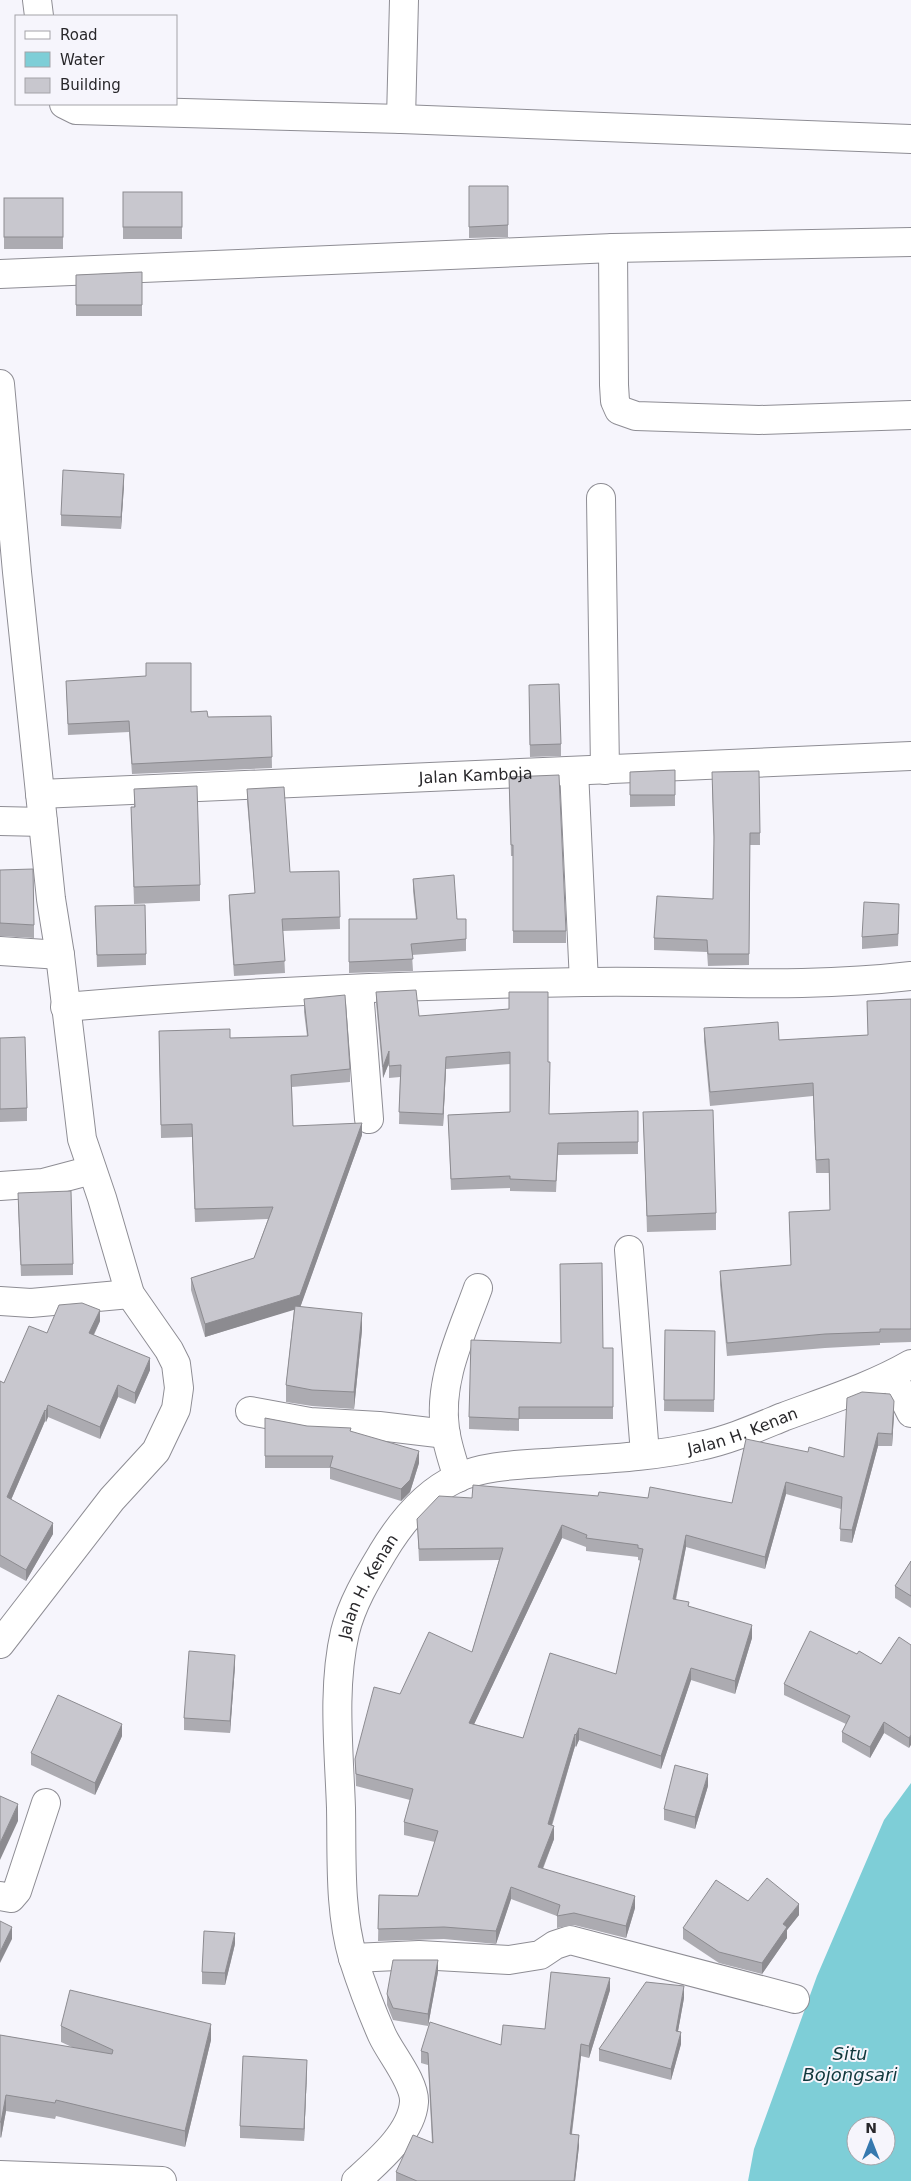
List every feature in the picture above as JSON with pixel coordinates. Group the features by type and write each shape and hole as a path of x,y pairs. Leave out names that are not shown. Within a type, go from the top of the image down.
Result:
{"street":[{"path":"37,0 39,15"},
{"path":"401,119 404,0"},
{"path":"66,105 76,110 401,119 911,139"},
{"path":"0,274 613,248 911,242"},
{"path":"613,248 614,385 615,401 619,410 636,416 759,420 911,415"},
{"path":"0,384 51,899 60,955 82,1139 130,1294 164,1343 176,1364 178,1388 176,1409 156,1451 112,1499 0,1644"},
{"path":"601,498 605,770"},
{"name":"Jalan Kamboja","path":"40,794 911,756"},
{"path":"574,771 584,982"},
{"path":"0,822 44,822"},
{"path":"0,952 60,955"},
{"path":"65,1008 215,995 584,982 825,982 911,976"},
{"path":"359,990 369,1119"},
{"path":"0,1186 43,1183 92,1170"},
{"path":"629,1250 645,1454"},
{"path":"458,1478 446,1434 443,1406 450,1365 478,1288"},
{"path":"0,1301 31,1302 130,1294"},
{"name":"Jalan H. Kenan","path":"356,2181 389,2151 408,2122 414,2106 414,2092 382,2036 353,1958 346,1926 343,1884 339,1688 345,1631 355,1602 392,1537 411,1513 435,1491 458,1478 477,1471 512,1465 645,1454 699,1446 738,1435 901,1370 911,1413"},
{"path":"250,1411 310,1422 379,1426 446,1434"},
{"path":"0,1896 11,1898 17,1891 46,1802"},
{"path":"353,1958 419,1955 509,1960 540,1955 563,1941 570,1940 795,1999"},
{"path":"0,2175 162,2181"}],"water":[{"name":"Situ Bojongsari","path":"911,1783 911,2181 748,2181 754,2149 817,1976 884,1820"}],"building":[{"path":"469,186 508,186 508,225 469,227"},
{"path":"123,192 182,192 182,227 123,227"},
{"path":"4,198 63,198 63,237 4,237"},
{"path":"142,272 142,305 76,305 76,275"},
{"path":"63,470 124,474 121,517 61,515"},
{"path":"146,663 191,663 191,712 207,711 208,717 271,716 272,757 132,764 129,721 68,724 66,681 146,676"},
{"path":"559,684 561,744 530,745 529,685"},
{"path":"675,770 675,795 630,795 630,772"},
{"path":"759,771 760,833 750,833 749,954 708,954 707,940 654,938 657,896 713,899 712,772"},
{"path":"559,775 566,931 513,931 513,845 511,845 509,777"},
{"path":"197,786 200,885 134,887 131,807 135,807 134,789"},
{"path":"284,787 290,872 339,871 340,917 282,919 285,961 234,965 229,895 255,893 247,789"},
{"path":"33,869 34,925 0,923 0,870"},
{"path":"454,875 457,919 466,919 466,939 411,944 413,959 349,962 349,919 417,919 413,879"},
{"path":"864,902 899,904 898,934 862,937"},
{"path":"145,905 146,954 97,955 95,906"},
{"path":"416,990 419,1016 509,1009 509,992 548,992 549,1114 638,1111 638,1142 558,1143 556,1181 510,1179 510,1176 451,1179 448,1115 510,1112 510,1052 446,1057 443,1114 399,1112 401,1065 389,1066 389,1051 383,1067 376,992"},
{"path":"345,995 350,1069 291,1075 293,1126 362,1123 300,1295 205,1324 191,1278 254,1258 273,1207 195,1209 192,1124 161,1125 159,1031 230,1029 230,1038 308,1036 304,999"},
{"path":"911,999 911,1329 880,1329 880,1332 825,1334 727,1343 720,1271 791,1265 789,1212 830,1210 829,1159 816,1160 813,1083 710,1092 704,1028 778,1022 779,1040 868,1035 867,1001"},
{"path":"25,1037 27,1108 0,1109 0,1038"},
{"path":"713,1110 716,1213 647,1216 643,1112"},
{"path":"71,1191 73,1264 21,1265 18,1193"},
{"path":"602,1263 603,1348 613,1348 613,1407 519,1407 519,1419 469,1417 471,1340 561,1343 560,1264"},
{"path":"82,1303 100,1310 89,1333 150,1358 135,1393 118,1385 100,1427 48,1405 45,1410 7,1497 53,1523 26,1570 0,1555 0,1381 4,1383 29,1326 47,1333 59,1305"},
{"path":"295,1306 362,1313 354,1392 312,1390 286,1385"},
{"path":"665,1330 715,1331 714,1400 664,1400"},
{"path":"862,1392 890,1394 894,1401 892,1434 878,1433 852,1530 840,1529 842,1497 786,1482 765,1557 686,1535 673,1599 689,1602 688,1606 752,1625 735,1681 691,1668 661,1756 579,1728 575,1734 548,1824 554,1826 538,1867 635,1896 626,1926 574,1913 557,1916 560,1905 511,1887 496,1931 444,1927 378,1929 379,1895 418,1896 438,1831 404,1822 413,1789 356,1774 355,1759 374,1687 400,1694 429,1632 472,1652 503,1548 419,1549 417,1519 439,1496 472,1498 473,1485 598,1496 599,1492 648,1498 650,1487 732,1503 746,1439 808,1452 809,1447 844,1457 847,1398","holes":["562,1525 587,1535 586,1538 638,1545 638,1548 643,1549 616,1674 550,1653 523,1738 469,1723"]},
{"path":"265,1418 307,1426 351,1428 350,1431 419,1451 410,1480 401,1489 330,1467 333,1456 265,1456"},
{"path":"911,1561 911,1596 895,1586"},
{"path":"810,1631 857,1654 859,1651 881,1664 899,1637 911,1645 911,1735 909,1738 884,1722 870,1747 842,1732 850,1716 784,1684"},
{"path":"189,1651 235,1655 230,1721 184,1718"},
{"path":"58,1695 122,1724 95,1783 31,1753"},
{"path":"675,1765 708,1774 695,1817 664,1809"},
{"path":"0,1796 18,1804 0,1843"},
{"path":"767,1878 799,1904 783,1924 787,1927 762,1963 719,1952 683,1928 716,1880 748,1901"},
{"path":"0,1921 12,1927 0,1952"},
{"path":"204,1931 235,1933 225,1973 202,1972"},
{"path":"393,1960 438,1960 428,2014 393,2008 387,1994"},
{"path":"551,1972 610,1978 589,2046 581,2044 570,2134 579,2135 574,2181 417,2181 396,2172 413,2135 433,2143 428,2053 421,2051 430,2022 501,2045 503,2025 545,2029"},
{"path":"646,1982 684,1986 676,2031 681,2032 671,2069 599,2049"},
{"path":"70,1990 211,2024 185,2131 56,2100 55,2103 6,2095 0,2122 0,2035 112,2054 113,2050 61,2026"},
{"path":"243,2056 307,2060 304,2129 240,2126"}]}
